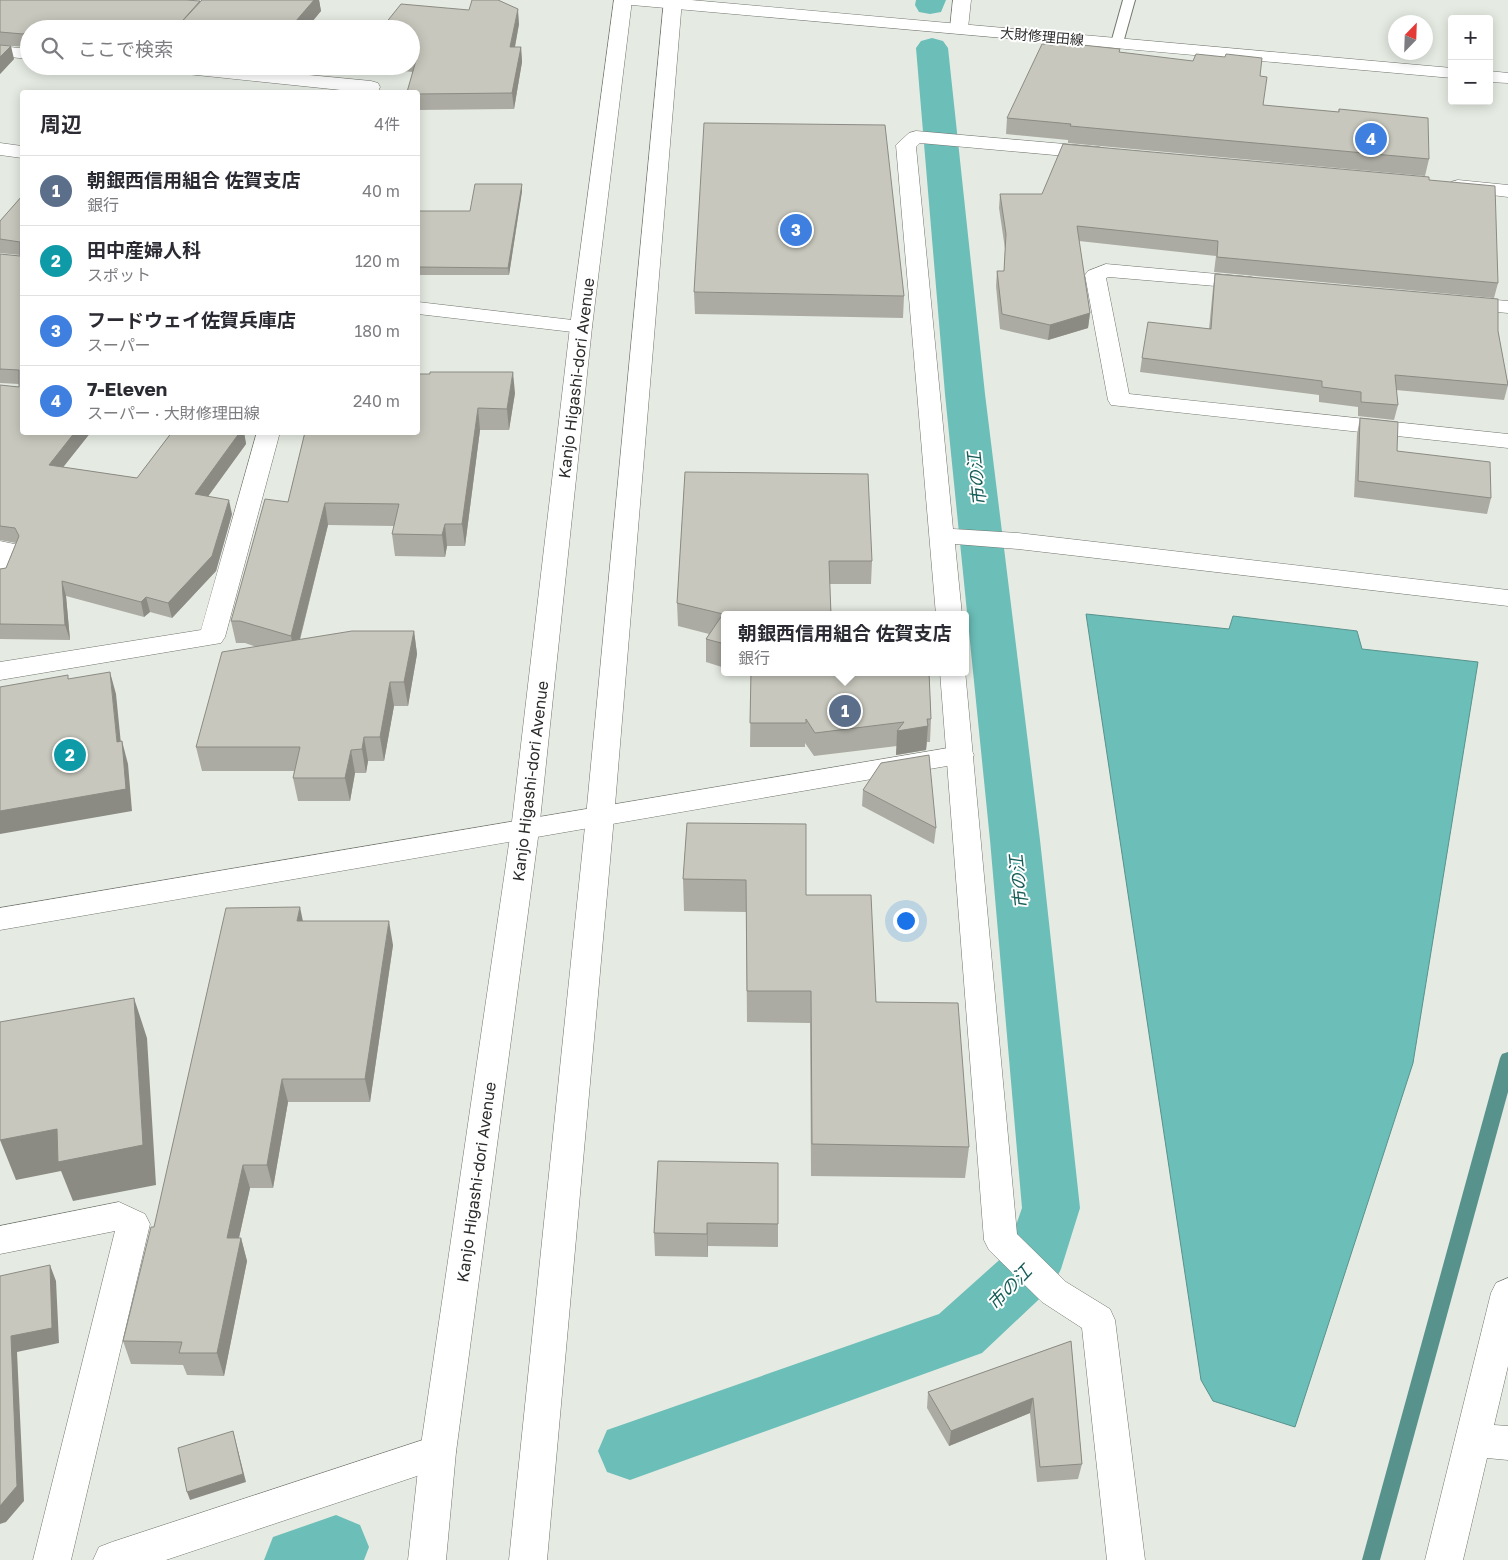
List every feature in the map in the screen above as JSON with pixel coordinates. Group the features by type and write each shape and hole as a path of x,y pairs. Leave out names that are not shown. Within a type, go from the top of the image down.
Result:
{"street":[{"name":"Kanjo Higashi-dori Avenue","path":"427,1560 438,1452 525,830 581,327 623,0"},
{"name":"大財修理田線","path":"632,0 673,2 1448,73"},
{"path":"959,28 962,0"},
{"path":"528,1560 600,817 673,2"},
{"path":"0,51 20,53"},
{"path":"249,75 371,87 370,90"},
{"path":"1493,76 1508,78"},
{"path":"949,611 906,145 916,137 1113,154"},
{"path":"0,149 20,152"},
{"path":"1439,184 1508,191"},
{"path":"1273,285 1106,270 1095,275 1119,400 1508,441"},
{"path":"1439,301 1508,307"},
{"path":"420,308 581,327"},
{"path":"0,671 212,637 268,435"},
{"path":"943,536 1018,541 1508,598"},
{"path":"0,549 10,550 0,576"},
{"path":"954,676 1001,1240 1054,1292 1098,1320 1126,1560"},
{"path":"0,919 960,755"},
{"path":"0,1240 119,1216 133,1224 52,1560"},
{"path":"1444,1560 1508,1293"},
{"path":"1472,1440 1508,1443"},
{"path":"112,1560 438,1452"}],"lane":[{"path":"1117,43 1129,0"}],"water":[{"path":"1086,614 1229,629 1233,616 1357,631 1362,649 1478,662 1413,1063 1295,1427 1213,1401 1201,1380"}],"building":[{"path":"0,0 200,1 183,20 20,20 20,34 0,32"},
{"path":"202,0 314,0 297,20 183,20"},
{"path":"472,0 498,0 518,9 510,47 521,47 512,93 420,94 420,90 408,90 412,75 420,75 420,20 388,20 401,4 469,10"},
{"path":"1054,42 1120,49 1119,52 1193,61 1196,54 1225,57 1226,54 1262,58 1260,76 1267,77 1263,105 1339,112 1339,109 1428,118 1429,159 1070,126 1071,124 1007,118 1042,44 1053,45"},
{"path":"0,45 11,46 0,57"},
{"path":"704,123 885,125 904,296 694,292"},
{"path":"1063,144 1429,177 1429,180 1495,186 1498,283 1217,257 1218,241 1077,226 1090,313 1050,325 1002,314 997,271 1004,271 1006,234 1000,194 1042,194"},
{"path":"475,184 522,184 508,268 420,267 420,211 470,211"},
{"path":"20,198 20,242 0,239 0,221"},
{"path":"0,254 20,256 20,435 73,435 49,465 137,478 170,435 238,435 195,494 229,500 212,556 168,603 146,597 141,602 62,581 65,625 0,624 0,569 6,568 19,536 15,528 0,526 0,385 19,387 19,370 0,369"},
{"path":"1215,274 1498,299 1498,331 1508,385 1395,375 1398,405 1361,402 1361,392 1322,387 1322,381 1142,358 1148,322 1211,329"},
{"path":"430,372 513,372 507,409 478,408 462,524 445,524 442,535 392,534 399,504 325,503 291,636 240,621 231,621 265,499 288,502 304,435 420,435 420,374 430,374"},
{"path":"1360,418 1398,422 1397,451 1490,462 1491,498 1358,481"},
{"path":"685,472 868,474 872,561 829,561 831,611 721,611 721,614 677,603"},
{"path":"721,617 721,643 706,639"},
{"path":"352,631 414,631 404,682 390,682 380,737 364,737 362,749 351,750 345,778 293,778 300,747 196,747 222,652"},
{"path":"110,672 117,742 122,741 126,789 0,811 0,687 68,675 68,679"},
{"path":"751,676 929,676 931,719 927,719 928,726 897,731 904,722 815,733 806,719 806,723 750,723"},
{"path":"929,755 936,828 863,790 881,763"},
{"path":"687,823 806,824 806,895 871,895 876,1002 958,1003 969,1147 812,1144 811,991 747,991 746,880 683,879"},
{"path":"300,907 297,921 389,921 365,1079 282,1079 267,1165 243,1165 227,1238 241,1238 217,1353 179,1353 182,1342 123,1341 151,1227 154,1227 226,908"},
{"path":"134,998 143,1145 58,1162 57,1129 0,1140 0,1022"},
{"path":"658,1161 778,1163 778,1224 707,1223 707,1234 654,1233"},
{"path":"50,1265 52,1328 11,1336 17,1486 0,1506 0,1276"},
{"path":"1071,1341 1082,1464 1040,1467 1033,1398 951,1431 928,1392"},
{"path":"233,1431 243,1474 187,1492 178,1448"}],"waterway":[{"name":"市の江","path":"930,5 931,0"},
{"name":"市の江","path":"630,1451 960,1334 1031,1269 1051,1208 1015,840 965,394 932,48"},
{"path":"1371,1560 1508,1058"},
{"name":"市の江","path":"297,1560 336,1547"}],"place":[{"name":"7-Eleven","path":"1371,139"},
{"name":"フードウェイ佐賀兵庫店","path":"796,230"},
{"name":"朝銀西信用組合 佐賀支店","path":"845,711"},
{"name":"田中産婦人科","path":"70,755"}]}
